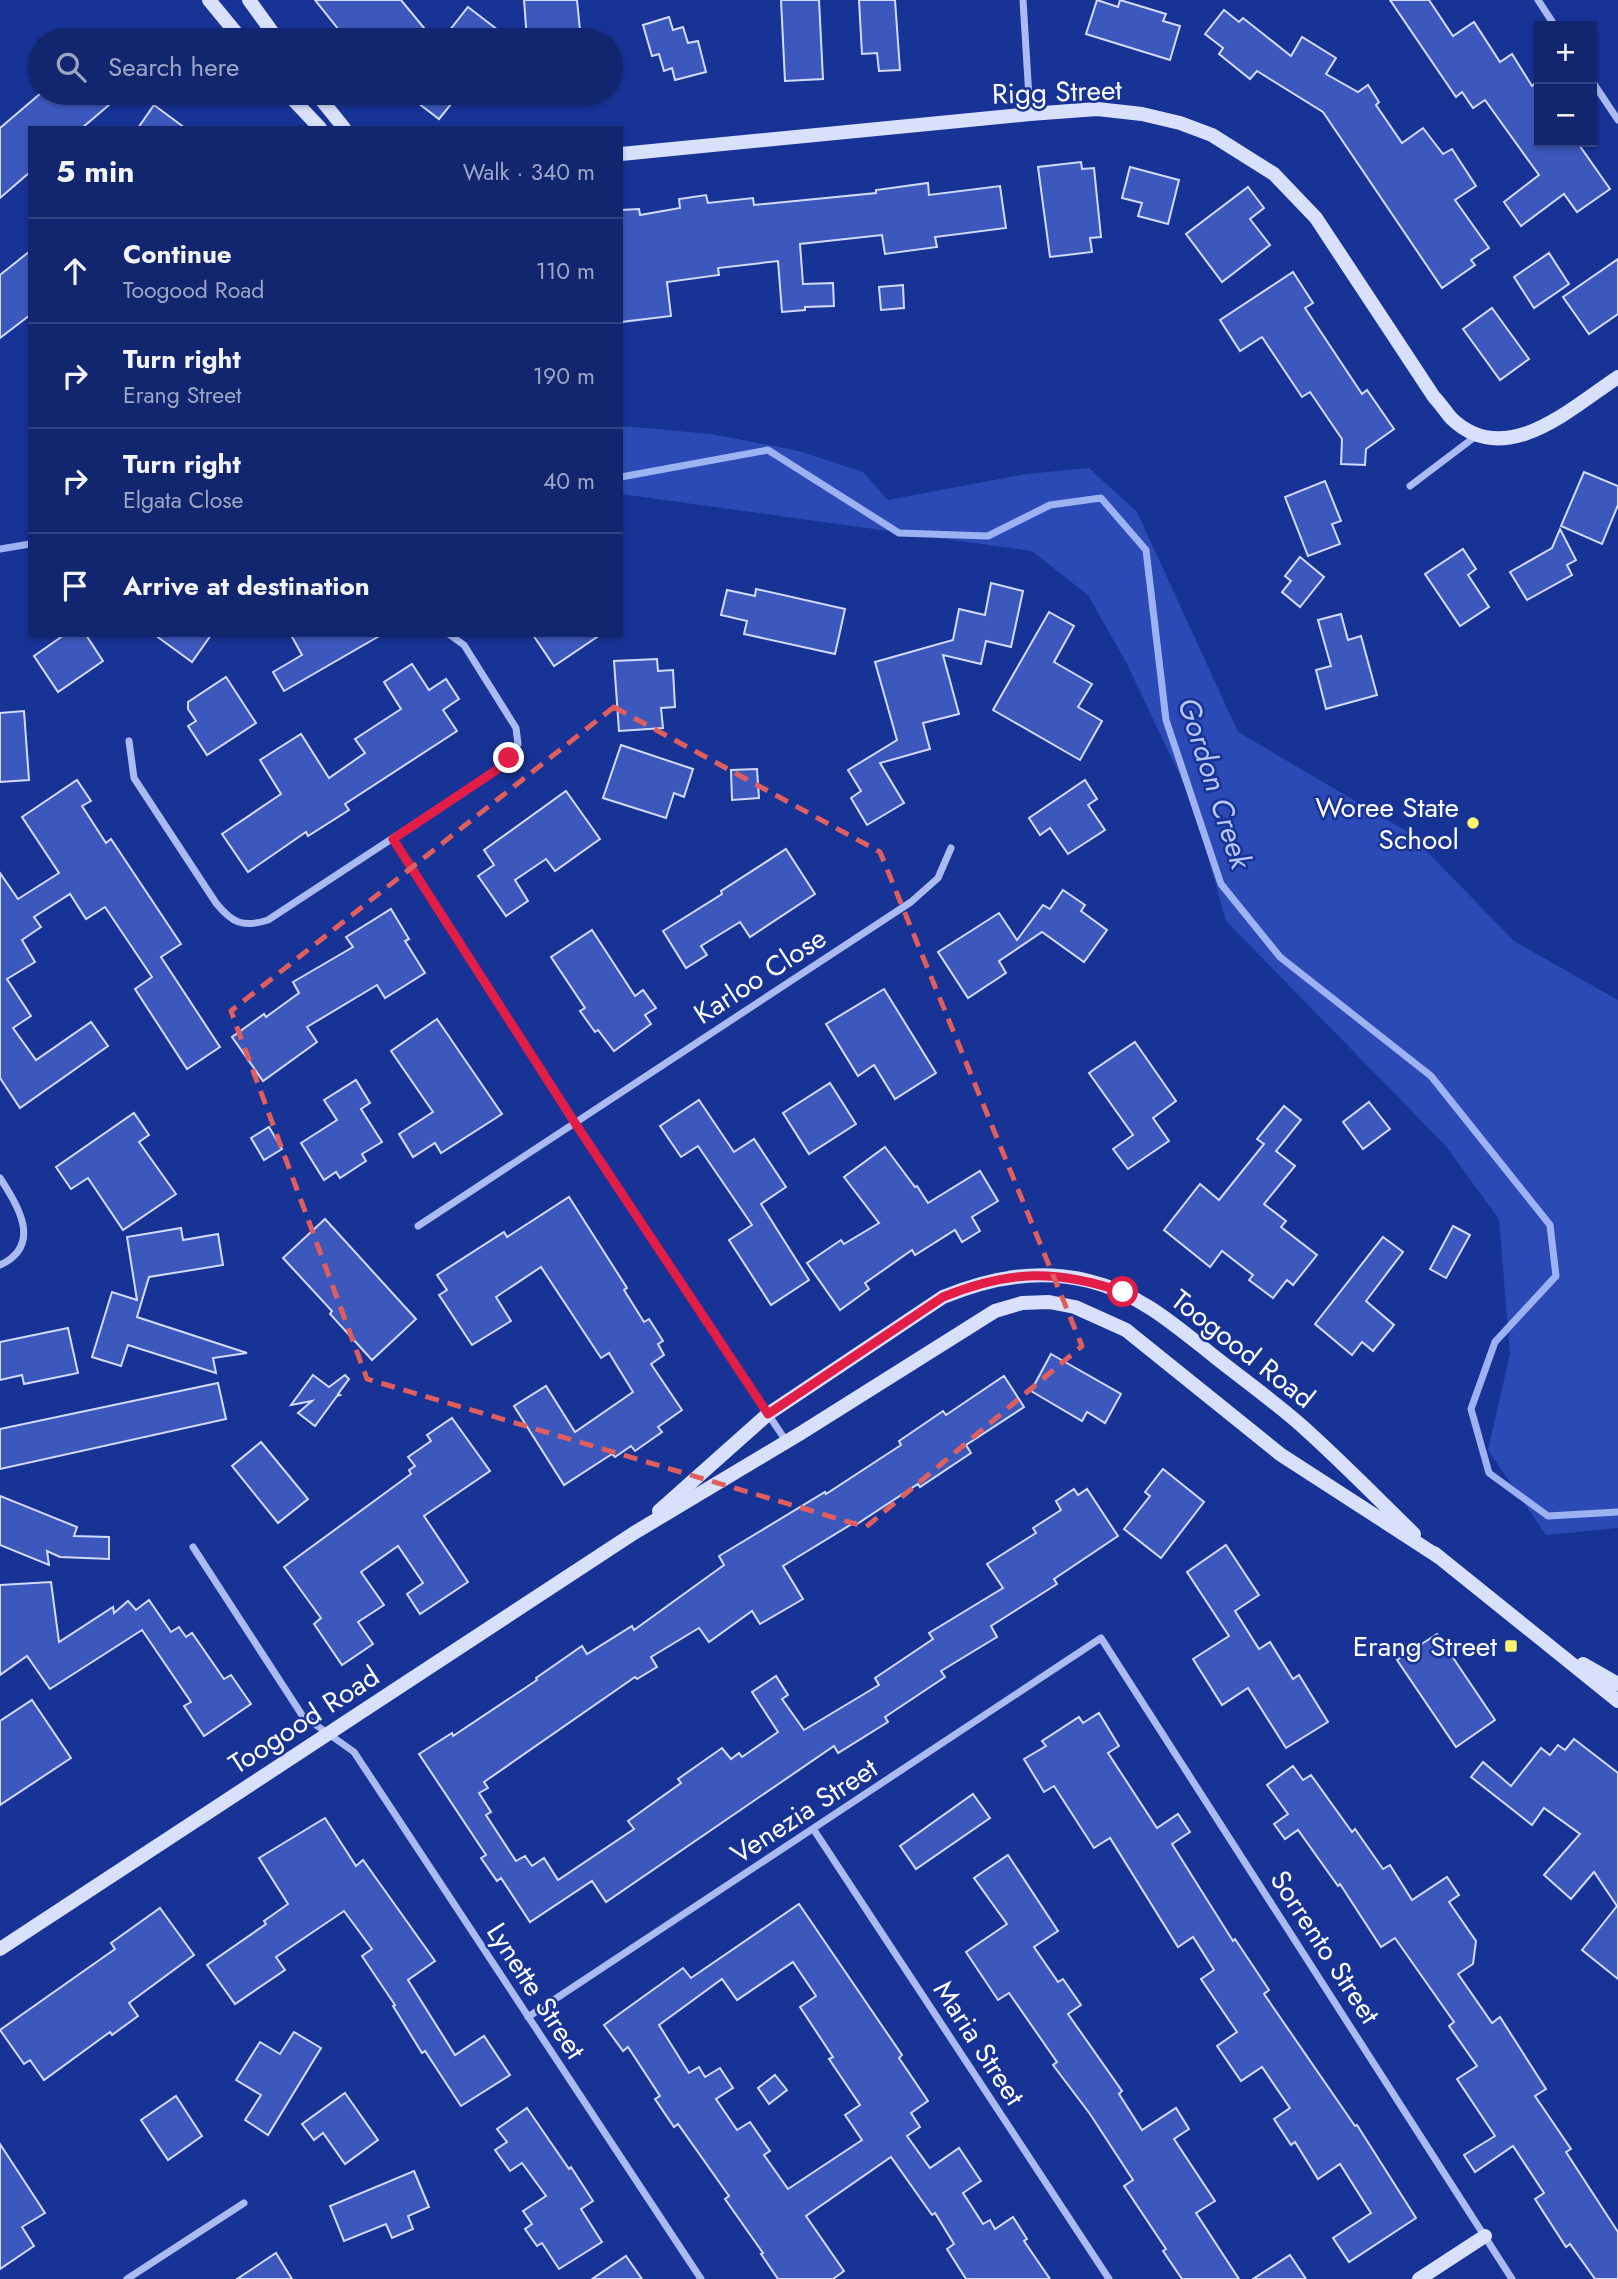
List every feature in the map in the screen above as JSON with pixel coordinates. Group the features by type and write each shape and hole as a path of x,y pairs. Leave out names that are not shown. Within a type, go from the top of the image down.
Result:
{"street":[{"path":"209,0 232,28"},
{"path":"249,0 269,28"},
{"path":"1023,0 1030,114"},
{"path":"1538,0 1552,21"},
{"path":"1595,84 1618,120"},
{"path":"298,105 318,126"},
{"path":"326,105 342,126"},
{"name":"Rigg Street","path":"623,154 1030,114 1097,109 1142,114 1212,135 1274,174 1316,218 1434,397 1451,418 1478,435 1493,439 1510,439 1531,433 1618,377"},
{"path":"1410,486 1478,435"},
{"path":"129,741 134,778 225,915 239,923 254,924 268,920 495,771 509,758 518,744 516,728 464,645 453,637"},
{"path":"393,839 575,1123 786,1442"},
{"name":"Karloo Close","path":"418,1226 911,902 937,878 951,848"},
{"path":"0,1178 25,1222 21,1246 10,1260 0,1265"},
{"name":"Toogood Road","path":"634,1533 768,1414 943,1297 974,1285 1009,1277 1051,1275 1089,1280 1123,1292 1153,1309 1280,1409 1439,1557 1618,1701"},
{"name":"Toogood Road","path":"0,1949 634,1533 786,1442 995,1311 1022,1303 1049,1302 1075,1307 1126,1330 1280,1454 1439,1557"},
{"name":"Lynette Street","path":"193,1547 302,1715 354,1752 701,2279"},
{"path":"1537,1636 1618,1684"},
{"name":"Venezia Street","path":"528,2017 1101,1638"},
{"name":"Sorrento Street","path":"1101,1638 1512,2279"},
{"name":"Maria Street","path":"814,1830 1109,2279"},
{"path":"127,2279 244,2203"},
{"path":"1419,2279 1485,2236"}],"highlighted area":[{"path":"614,707 880,852 1082,1346 866,1527 367,1379 231,1011"}],"shaded area":[{"path":"623,426 711,434 799,451 863,472 888,500 1026,474 1089,468 1137,512 1238,732 1408,832 1514,941 1618,1000 1618,1528 1546,1535 1488,1450 1510,1354 1499,1219 1445,1145 1226,921 1192,801 1127,664 1088,595 1032,551 623,494"}],"building":[{"path":"315,0 401,0 424,28 337,28"},
{"path":"524,0 577,0 580,28 526,28"},
{"path":"781,0 819,0 823,79 785,81"},
{"path":"859,0 895,0 900,70 879,71 877,53 862,54"},
{"path":"1097,0 1118,7 1120,0 1166,14 1163,21 1180,26 1170,60 1086,34"},
{"path":"1390,0 1429,0 1453,36 1474,22 1500,62 1512,54 1532,86 1534,84 1534,147 1581,147 1610,189 1577,212 1564,194 1521,226 1504,202 1539,175 1485,100 1473,108 1462,92 1456,97"},
{"path":"468,7 495,28 451,28"},
{"path":"1224,10 1239,22 1243,18 1291,56 1302,37 1336,58 1326,74 1358,92 1368,85 1379,102 1376,105 1402,143 1423,128 1443,154 1452,149 1476,186 1455,200 1489,248 1471,260 1475,265 1442,288 1323,112 1257,71 1250,79 1219,54 1223,48 1205,34"},
{"path":"669,17 673,30 683,27 688,43 698,41 706,72 675,80 672,68 664,71 659,54 652,56 643,25"},
{"path":"28,104 109,105 84,126 28,126 28,174 0,198 0,128"},
{"path":"154,105 182,126 139,126"},
{"path":"421,105 450,105 439,119"},
{"path":"1081,162 1082,169 1094,168 1101,237 1090,238 1092,252 1050,257 1038,167"},
{"path":"1130,167 1179,180 1168,224 1138,216 1142,203 1122,198"},
{"path":"928,183 929,195 1000,186 1006,228 935,237 937,247 885,254 882,235 800,244 803,284 833,283 834,306 805,307 805,310 782,312 778,261 718,268 719,275 667,282 671,316 623,322 623,210 639,209 640,215 680,208 679,199 706,195 708,203 753,198 754,205 876,193 876,190"},
{"path":"1248,187 1264,208 1250,219 1270,245 1222,282 1186,234"},
{"path":"28,253 28,317 0,338 0,275"},
{"path":"1549,253 1569,284 1534,308 1514,277"},
{"path":"1618,259 1618,314 1589,334 1563,297"},
{"path":"1293,272 1313,303 1305,308 1362,394 1367,390 1394,429 1366,449 1365,465 1341,464 1342,439 1310,392 1302,397 1262,337 1240,351 1220,320"},
{"path":"903,285 904,308 881,310 879,287"},
{"path":"1492,308 1529,359 1500,380 1463,329"},
{"path":"1584,472 1618,486 1618,505 1602,544 1561,526"},
{"path":"1325,481 1341,521 1332,524 1340,544 1308,556 1285,497"},
{"path":"1560,529 1576,560 1567,565 1572,575 1527,600 1510,572 1552,548"},
{"path":"1463,549 1476,569 1468,575 1489,607 1460,626 1425,574"},
{"path":"1300,557 1324,577 1300,607 1282,592 1291,581 1285,576"},
{"path":"991,583 1023,591 1011,647 986,641 981,664 943,655 959,714 923,723 930,749 880,763 904,803 867,825 851,798 861,791 848,770 897,740 875,662 953,640 959,609 985,615"},
{"path":"756,589 845,609 835,654 744,634 747,621 721,615 727,590 755,596"},
{"path":"1049,612 1074,626 1054,662 1092,684 1078,707 1102,721 1080,760 993,710"},
{"path":"1341,614 1348,640 1361,636 1377,695 1326,709 1316,670 1331,666 1318,620"},
{"path":"61,637 87,637 103,661 58,692 34,656"},
{"path":"158,637 210,637 192,662"},
{"path":"292,637 378,637 284,691 273,672 302,655"},
{"path":"534,637 597,637 554,666"},
{"path":"657,659 658,671 673,670 675,707 661,708 663,728 619,731 614,661"},
{"path":"412,664 429,690 446,679 459,699 443,710 457,731 345,804 349,810 308,836 306,832 248,872 222,834 281,794 260,760 301,734 329,778 365,753 355,739 401,709 384,682"},
{"path":"226,677 256,723 207,755 188,726 196,721 188,709 188,702"},
{"path":"24,711 29,780 0,782 0,713"},
{"path":"621,745 693,769 684,797 674,793 666,818 603,798"},
{"path":"757,769 759,798 732,800 731,770"},
{"path":"77,780 91,801 82,806 106,843 111,839 181,944 161,957 220,1047 187,1069 135,989 152,977 105,907 86,919 70,894 34,917 41,927 22,940 35,962 7,979 31,1016 13,1028 36,1060 91,1022 108,1046 20,1108 0,1078 0,873 18,899 59,873 22,817"},
{"path":"1085,780 1097,799 1088,805 1105,830 1068,854 1050,828 1040,835 1029,818"},
{"path":"566,791 600,839 555,871 546,859 515,880 528,901 506,916 478,876 494,865 484,850"},
{"path":"786,849 815,894 750,937 740,922 701,946 707,955 686,968 663,931"},
{"path":"1063,890 1085,905 1081,911 1107,930 1084,962 1042,932 999,961 1006,973 968,998 938,952 999,913 1017,940 1043,905 1050,909"},
{"path":"391,909 409,939 405,941 425,973 385,998 377,985 307,1027 317,1042 263,1081 232,1037 299,993 293,982 353,947 346,937"},
{"path":"592,930 635,996 643,990 656,1008 645,1015 651,1024 614,1051 598,1030 595,1032 580,1011 585,1008 551,957"},
{"path":"884,989 936,1073 895,1099 874,1065 858,1076 826,1024"},
{"path":"437,1019 502,1114 441,1153 435,1143 413,1157 399,1134 433,1112 391,1051"},
{"path":"1135,1042 1176,1101 1153,1118 1169,1141 1128,1169 1113,1149 1133,1135 1089,1073"},
{"path":"356,1080 370,1103 361,1109 382,1142 362,1154 366,1161 340,1178 336,1172 324,1180 301,1143 337,1120 324,1100"},
{"path":"830,1083 856,1124 809,1154 783,1113"},
{"path":"699,1100 734,1152 754,1139 786,1187 761,1204 809,1280 771,1305 729,1240 752,1225 698,1146 681,1157 660,1126"},
{"path":"1369,1102 1390,1129 1363,1149 1343,1122"},
{"path":"1284,1106 1301,1120 1276,1151 1295,1166 1264,1204 1286,1221 1281,1227 1317,1255 1293,1285 1287,1280 1273,1298 1249,1280 1253,1275 1222,1251 1210,1267 1164,1230 1200,1184 1219,1200 1264,1144 1257,1139"},
{"path":"134,1113 149,1135 139,1142 176,1194 123,1230 88,1178 71,1189 56,1167"},
{"path":"269,1127 282,1149 264,1160 251,1138"},
{"path":"885,1147 928,1203 980,1171 998,1201 972,1217 980,1231 962,1242 955,1230 915,1255 912,1250 865,1283 869,1289 840,1310 807,1263 841,1240 844,1244 879,1223 844,1177"},
{"path":"569,1197 627,1288 624,1290 644,1322 649,1319 663,1341 658,1344 664,1355 651,1364 682,1410 658,1427 662,1432 635,1451 631,1446 615,1457 612,1454 564,1485 514,1406 546,1386 575,1432 633,1392 609,1353 601,1358 541,1267 496,1297 511,1321 472,1345 439,1295 447,1290 437,1275 504,1232 507,1237"},
{"path":"325,1219 416,1319 372,1360 283,1258"},
{"path":"1453,1226 1470,1235 1446,1278 1430,1269"},
{"path":"181,1228 183,1240 218,1234 223,1265 149,1277 137,1317 247,1353 213,1358 216,1373 128,1345 121,1366 92,1357 112,1292 137,1300 127,1237"},
{"path":"1383,1237 1403,1252 1366,1301 1394,1325 1373,1351 1362,1342 1352,1355 1315,1324"},
{"path":"68,1328 78,1373 24,1384 22,1375 0,1380 0,1342"},
{"path":"1051,1354 1121,1394 1105,1423 1087,1412 1082,1421 1031,1391"},
{"path":"313,1375 329,1387 345,1375 349,1379 315,1426 298,1413 312,1401 291,1405"},
{"path":"1004,1376 1024,1407 966,1445 971,1453 920,1487 918,1484 857,1524 855,1522 783,1566 803,1599 760,1624 752,1611 709,1642 699,1628 651,1657 657,1667 637,1679 635,1677 484,1782 488,1788 479,1793 491,1812 486,1815 516,1861 525,1856 532,1866 544,1858 558,1880 634,1829 628,1821 681,1783 678,1779 722,1748 731,1759 739,1753 742,1757 778,1732 752,1692 776,1676 788,1695 782,1699 804,1730 879,1685 875,1678 933,1639 929,1633 1003,1588 987,1564 1036,1533 1033,1528 1061,1510 1056,1501 1074,1489 1078,1495 1087,1489 1118,1536 1054,1579 1057,1584 991,1626 997,1637 941,1671 945,1677 885,1717 888,1722 838,1753 834,1746 606,1902 592,1881 530,1922 501,1878 497,1881 481,1858 486,1855 419,1754 452,1733 453,1736 537,1680 536,1678 582,1646 587,1654 632,1626 634,1630 724,1565 719,1556 825,1492 826,1494 901,1445 899,1441 943,1411 946,1415"},
{"path":"218,1383 226,1419 0,1469 0,1429"},
{"path":"452,1418 490,1471 424,1516 468,1582 420,1614 407,1594 423,1583 398,1546 361,1572 384,1605 358,1622 373,1644 342,1665 314,1624 321,1618 284,1567 411,1474 409,1470 415,1466 408,1457 431,1441 427,1435"},
{"path":"261,1442 308,1499 278,1523 232,1466"},
{"path":"1163,1469 1204,1502 1161,1558 1124,1529 1150,1496 1145,1492"},
{"path":"0,1496 77,1527 74,1536 109,1537 109,1559 60,1557 47,1551 49,1565 0,1545"},
{"path":"1226,1545 1259,1595 1235,1611 1259,1649 1270,1642 1293,1679 1299,1675 1328,1722 1286,1748 1248,1688 1222,1705 1193,1659 1229,1636 1187,1572"},
{"path":"51,1582 59,1642 113,1607 114,1613 128,1601 136,1610 149,1600 171,1632 179,1627 186,1637 192,1633 224,1679 231,1675 251,1704 204,1736 184,1706 191,1702 142,1630 50,1689 27,1656 0,1675 0,1585"},
{"path":"1437,1634 1495,1720 1456,1747 1397,1660"},
{"path":"32,1700 71,1758 0,1805 0,1721"},
{"path":"1099,1713 1119,1746 1108,1753 1157,1828 1178,1814 1190,1832 1172,1844 1233,1941 1235,1939 1269,1990 1264,1994 1355,2126 1357,2125 1416,2218 1349,2262 1333,2238 1371,2213 1340,2164 1318,2179 1295,2142 1291,2145 1274,2119 1290,2108 1262,2067 1241,2081 1217,2046 1237,2032 1201,1979 1214,1970 1193,1937 1178,1947 1110,1838 1094,1848 1054,1786 1044,1792 1024,1759 1046,1746 1042,1741 1079,1717 1083,1723"},
{"path":"1574,1739 1618,1773 1618,1979 1582,1950 1617,1906 1594,1872 1571,1899 1544,1875 1580,1834 1544,1808 1532,1825 1471,1777 1483,1762 1511,1786 1541,1748 1550,1755 1558,1745 1565,1750"},
{"path":"1293,1766 1303,1780 1311,1775 1352,1832 1355,1829 1383,1869 1390,1865 1412,1900 1447,1877 1459,1895 1449,1902 1476,1941 1473,1964 1458,1974 1492,2023 1500,2017 1546,2089 1535,2096 1571,2149 1566,2152 1618,2232 1618,2279 1595,2279 1570,2244 1566,2247 1535,2199 1544,2193 1513,2146 1475,2172 1464,2155 1495,2136 1457,2079 1477,2066 1449,2026 1454,2022 1395,1938 1381,1947 1340,1884 1338,1886 1298,1830 1285,1839 1274,1824 1288,1814 1267,1785"},
{"path":"973,1794 990,1818 916,1869 900,1846"},
{"path":"325,1818 356,1866 363,1860 435,1961 408,1980 455,2055 484,2036 510,2075 461,2106 425,2051 422,2053 393,2006 395,2005 362,1956 372,1949 344,1911 276,1957 285,1970 235,2004 207,1965 266,1924 264,1921 288,1904 259,1858"},
{"path":"1008,1855 1058,1931 1034,1947 1058,1982 1063,1979 1081,2005 1068,2014 1122,2091 1119,2094 1142,2130 1176,2108 1189,2129 1174,2139 1215,2201 1196,2213 1239,2279 1182,2279 1163,2251 1166,2249 1124,2186 1133,2180 1090,2114 1053,2065 1057,2062 1009,1993 998,2000 966,1952 1007,1924 974,1878"},
{"path":"799,1904 902,2055 899,2058 928,2101 911,2113 920,2127 907,2136 930,2168 959,2148 981,2181 963,2193 983,2224 990,2220 995,2229 1013,2217 1027,2239 1024,2241 1050,2279 966,2279 947,2249 954,2244 935,2213 932,2215 891,2157 806,2216 844,2271 833,2279 778,2279 725,2199 729,2196 678,2124 674,2127 655,2099 660,2096 628,2047 623,2051 604,2025 683,1968 691,1978","holes":["793,1962 816,1996 800,2007 833,2057 829,2059 860,2105 845,2115 862,2140 788,2189 764,2155 770,2151 750,2122 737,2130 716,2099 733,2088 720,2068 705,2077 699,2067 689,2073 659,2025 722,1979 737,2000"]},
{"path":"160,1908 194,1955 129,2003 138,2016 112,2035 110,2032 44,2080 30,2060 24,2064 0,2030 115,1949 111,1943"},
{"path":"294,2032 321,2048 268,2135 245,2120 261,2095 236,2080 260,2042 280,2054"},
{"path":"775,2075 787,2090 769,2104 758,2088"},
{"path":"345,2093 378,2140 345,2164 323,2133 314,2140 302,2124"},
{"path":"176,2096 202,2136 168,2160 141,2120"},
{"path":"527,2108 593,2201 581,2209 602,2242 559,2269 542,2243 537,2246 525,2229 532,2224 523,2211 546,2196 522,2163 510,2171 495,2150 507,2142 497,2129"},
{"path":"0,2144 45,2213 22,2227 34,2246 0,2269"},
{"path":"414,2171 429,2207 408,2216 413,2229 392,2238 386,2224 344,2241 330,2206"},
{"path":"276,2253 292,2279 237,2279"},
{"path":"1290,2255 1306,2279 1253,2279"},
{"path":"626,2256 642,2279 592,2279"}],"waterway":[{"name":"Gordon Creek","path":"623,477 768,450 899,533 988,536 1050,505 1101,498 1146,550 1166,720 1221,884 1280,957 1431,1076 1550,1225 1556,1276 1495,1342 1471,1409 1489,1473 1548,1516 1618,1512"},
{"name":"Gordon Creek","path":"0,549 28,544"}],"place":[{"name":"Woree State School","path":"1473,823"},
{"name":"Erang Street","path":"1511,1646"}],"route":[{"path":"509,758 495,771 393,839 575,1123 768,1414 943,1297 974,1285 1009,1277 1051,1275 1089,1280 1123,1292"}]}
